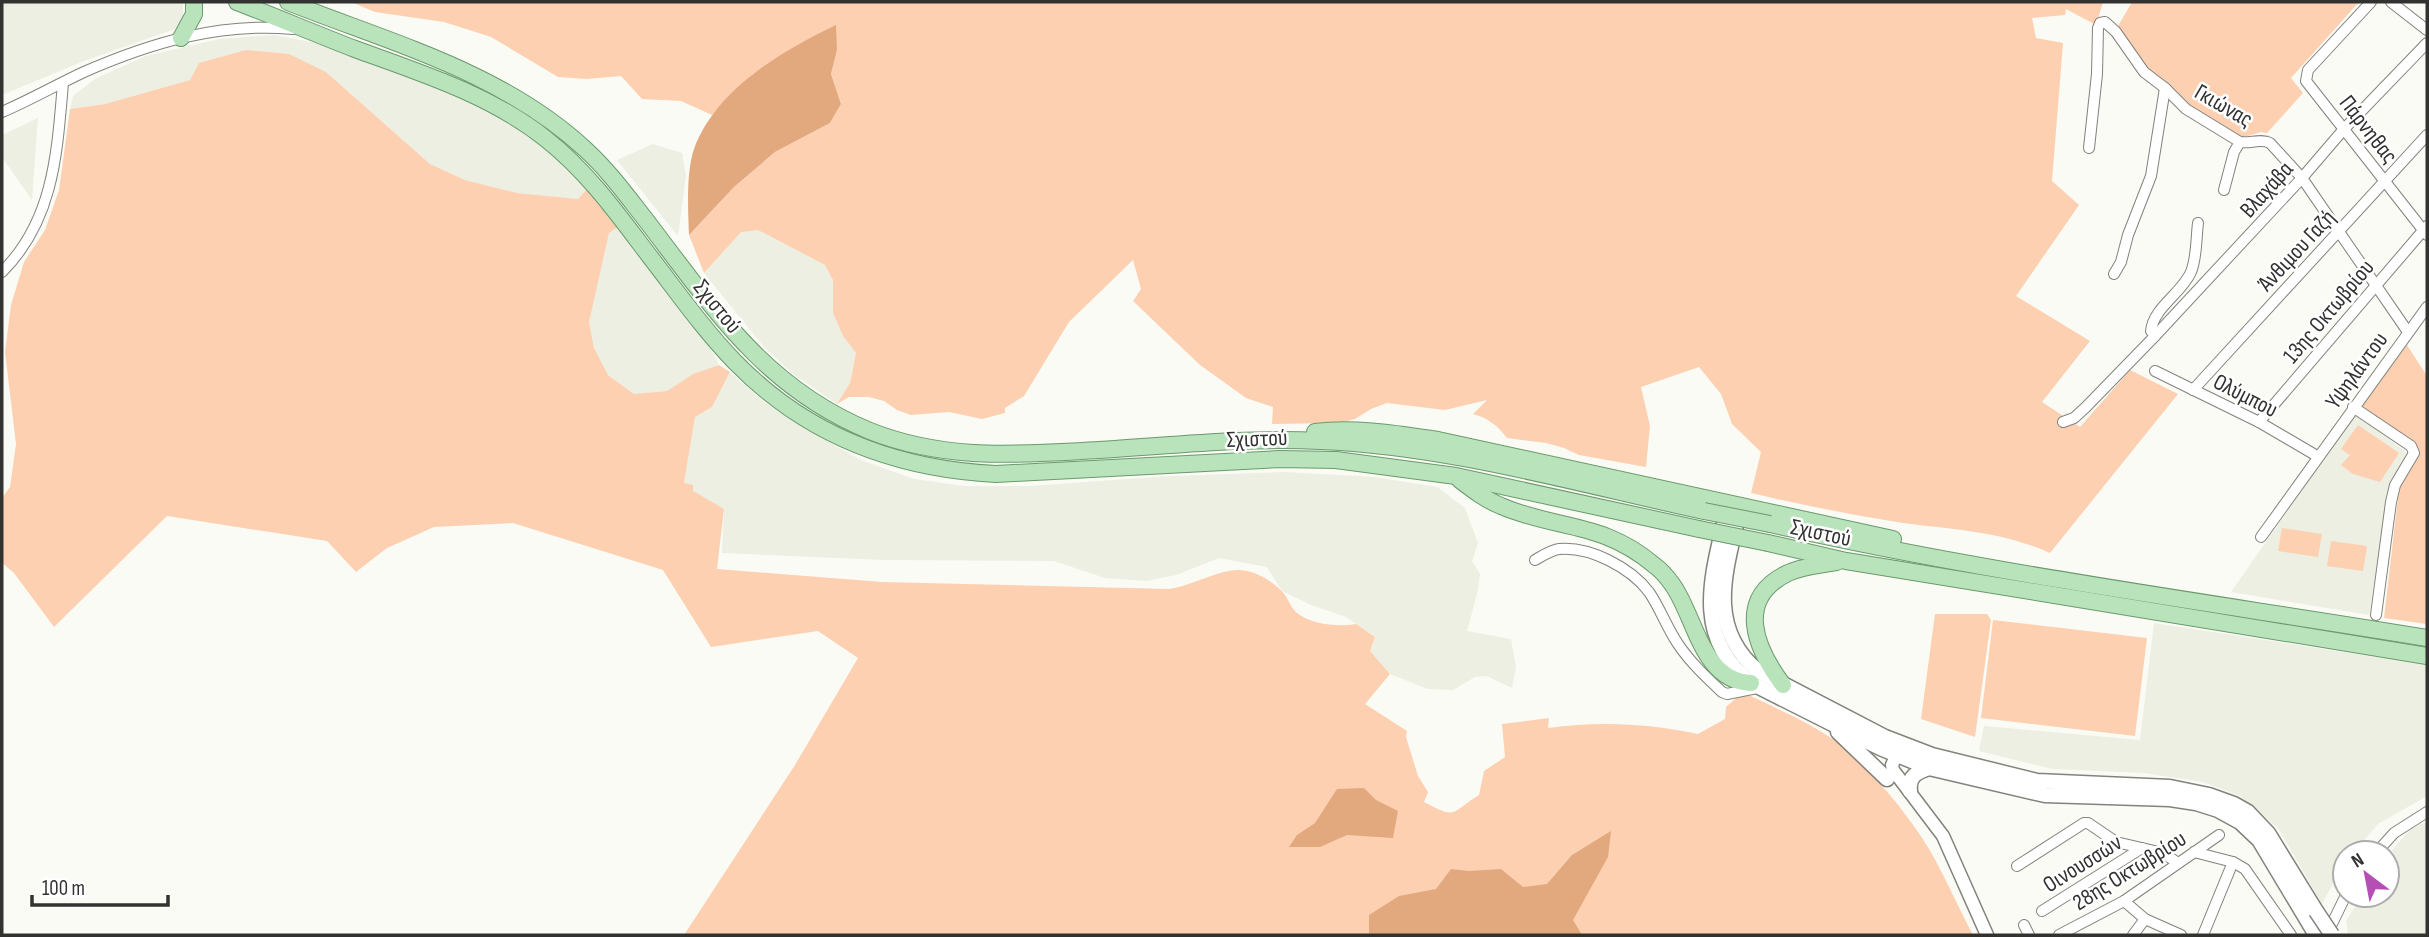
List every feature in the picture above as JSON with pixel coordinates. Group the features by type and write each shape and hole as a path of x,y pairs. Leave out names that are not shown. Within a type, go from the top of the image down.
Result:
{"main road":[{"path":"181,38 194,14 194,2"},
{"name":"Σχιστού","path":"237,2 502,109 547,140 595,185 694,314 743,370 776,399 832,434 862,448 924,467 984,474 1291,459 1353,461 1456,476 1846,561 2427,656"},
{"name":"Σχιστού","path":"288,2 483,79 519,98 557,124 609,172 709,304 765,365 811,400 870,430 928,449 996,456 1282,440 1356,443 1433,453 1842,541 2427,638"},
{"path":"303,2 317,14"},
{"path":"1282,440 1332,430 1397,434 1460,444 1899,541 1922,554"},
{"path":"1456,476 1488,500 1503,507 1600,532 1643,555 1673,585 1704,649 1716,666 1734,680 1756,685"},
{"path":"1734,503 1723,607 1726,625 1739,650 1758,671 1885,737 1932,755 2042,782 2170,786 2234,804 2248,812 2268,833 2311,915 2316,935"},
{"path":"1734,503 1710,593 1711,618 1716,637 1726,657 1736,670 1756,685 1896,756 1928,768 2040,794 2170,799 2218,810 2240,822 2259,840 2311,915 2333,935"},
{"path":"1783,685 1765,659 1756,638 1759,603 1770,586 1789,572 1846,561"},
{"path":"1821,718 1887,779"},
{"path":"1914,797 1910,780 1913,775 1928,768"}],"street":[{"name":"Πάρνηθας","path":"2371,2 2308,70 2306,81 2426,230"},
{"path":"2391,2 2427,30"},
{"path":"2089,148 2100,23 2105,22 2116,32 2139,65 2165,88"},
{"path":"2,113 122,57 181,38 246,27 311,31"},
{"name":"Βλαχάβα","path":"2063,422 2080,413 2132,360 2302,178 2344,129 2427,43"},
{"path":"2,272 26,243 38,223 46,200 58,134 63,83"},
{"name":"Γκιώνας","path":"2165,88 2186,109 2240,142 2270,143 2302,178 2408,332"},
{"name":"Γκιώνας","path":"2114,274 2151,176 2165,88"},
{"name":"Άνθιμου Γαζή","path":"2193,390 2427,135"},
{"path":"2224,190 2234,152 2240,142"},
{"path":"2155,336 2151,331 2153,320 2190,274 2198,223"},
{"name":"13ης Οκτωβρίου","path":"2259,422 2376,284 2426,230"},
{"name":"Υψηλάντου","path":"2261,537 2317,456 2426,311"},
{"name":"Ολύμπου","path":"2155,371 2259,422 2317,456"},
{"path":"2353,407 2412,446 2414,453 2395,485 2391,502 2376,615"},
{"path":"1535,560 1558,549 1576,550 1598,556 1618,566 1637,578 1649,593 1677,643 1722,692 1727,694 1756,685"},
{"path":"1880,748 1876,755 1877,761 1887,779 1914,797"},
{"path":"1896,756 1893,770 1943,836 1987,935"},
{"path":"2389,839 2427,812"},
{"path":"2017,866 2084,823 2116,842 2162,853 2178,863"},
{"name":"28ης Οκτωβρίου","path":"2059,935 2124,901 2219,835"},
{"name":"Οινουσσών","path":"2042,911 2142,848"},
{"path":"2194,852 2233,862 2250,874 2291,935"},
{"path":"2203,935 2233,862"},
{"path":"2124,901 2145,919 2181,935"},
{"path":"2326,935 2339,909"},
{"path":"2133,935 2145,919"},
{"path":"2024,925 2029,935"}],"shaded area":[{"path":"2,2 181,2 183,17 175,29 84,61 2,95"},
{"path":"351,2 2103,2 2096,25 2066,9 2065,15 2032,18 2036,38 2063,43 2052,181 2079,205 2016,296 2090,341 2042,402 2080,427 2130,370 2178,394 2050,553 1995,536 1865,517 1751,493 1761,452 1732,424 1721,394 1699,367 1641,387 1650,426 1646,467 1579,455 1546,443 1507,438 1492,423 1473,414 1487,400 1445,410 1387,403 1355,419 1340,423 1272,424 1273,407 1246,398 1200,365 1133,301 1141,289 1133,260 1069,322 1024,396 1005,408 1005,413 982,419 949,412 911,415 884,401 869,397 849,397 837,404 850,383 856,353 843,336 833,313 833,280 825,265 758,230 741,232 704,273 689,235 734,187 775,152 830,123 841,104 831,74 837,50 753,74 712,115 681,101 642,99 621,76 587,79 558,77 491,37 444,22 375,12"},
{"path":"2132,2 2359,2 2291,78 2303,93 2267,133 2261,132 2241,138 2190,106 2142,65 2118,26"},
{"path":"836,25 837,50 831,74 841,104 830,123 775,152 734,187 689,235 688,192 691,158 704,128 718,108 753,74 794,47"},
{"path":"275,35 316,43 372,62 476,104 557,155 588,188 578,199 517,193 465,180 430,164 326,72 199,63 190,80 105,104 70,109 73,96 95,79 146,56 219,39"},
{"path":"246,50 289,54 326,72 430,164 465,180 517,193 578,199 588,188 618,227 609,233 589,322 594,348 608,375 634,394 667,391 693,374 719,365 730,372 712,407 695,417 684,483 693,485 693,491 724,509 717,569 882,582 1169,589 1230,571 1251,572 1276,586 1303,617 1326,624 1356,624 1375,637 1370,651 1390,674 1365,704 1407,731 1406,737 1418,776 1428,792 1424,802 1449,812 1458,810 1479,795 1484,771 1505,757 1502,724 1549,718 1548,728 1623,724 1698,734 1725,719 1726,707 1743,692 1820,731 1842,746 1866,768 1921,836 1973,935 684,935 795,765 858,658 818,631 711,647 663,570 513,523 434,527 387,548 356,572 327,541 167,516 54,627 14,573 2,563 2,498 10,487 16,444 5,352 11,305 24,262 45,230 59,190 70,109 105,104 190,80 199,63"},
{"path":"38,118 32,200 2,157 2,135"},
{"path":"653,144 682,153 686,175 678,236 617,160"},
{"path":"618,227 703,335 719,365 693,374 667,391 634,394 608,375 594,348 589,322 595,288 609,233"},
{"path":"758,230 825,265 833,280 833,313 843,336 856,353 850,383 837,404 793,374 764,347 704,273 741,231"},
{"path":"2407,345 2427,376 2427,624 2384,618 2399,489 2417,446 2362,406"},
{"path":"730,372 765,403 808,430 861,460 914,479 964,486 1031,486 1169,476 1283,472 1375,477 1437,487 1465,508 1478,543 1472,561 1480,574 1478,590 1467,631 1511,639 1516,667 1512,688 1487,676 1475,677 1453,690 1428,689 1390,674 1370,651 1375,637 1346,617 1282,591 1267,567 1219,558 1176,575 1147,581 1105,578 1054,561 886,560 722,553 724,509 697,495 684,483 695,417 712,407"},
{"path":"2355,414 2405,451 2407,457 2390,481 2369,615 2231,592"},
{"path":"2358,425 2399,453 2380,482 2353,474 2341,465 2350,455 2341,449"},
{"path":"2282,528 2322,534 2318,557 2278,551"},
{"path":"2331,541 2367,546 2363,571 2327,566"},
{"path":"1935,614 1987,614 1991,620 1975,737 1921,719"},
{"path":"1993,620 2147,638 2135,736 1981,718"},
{"path":"2154,623 2427,665 2427,796 2378,824 2365,839 2331,839 2331,888 2322,904 2278,828 2240,796 2203,782 2144,773 2052,769 1979,751 1984,726 2140,740"},
{"path":"1364,788 1376,800 1398,811 1393,838 1347,835 1320,847 1289,847 1297,835 1315,823 1337,789"},
{"path":"2427,822 2427,935 2348,935 2346,921 2353,909 2401,909 2401,840 2411,829"},
{"path":"1611,831 1608,857 1573,920 1582,935 1369,935 1369,915 1399,896 1436,889 1451,869 1501,869 1523,887 1547,884 1572,855"}]}
